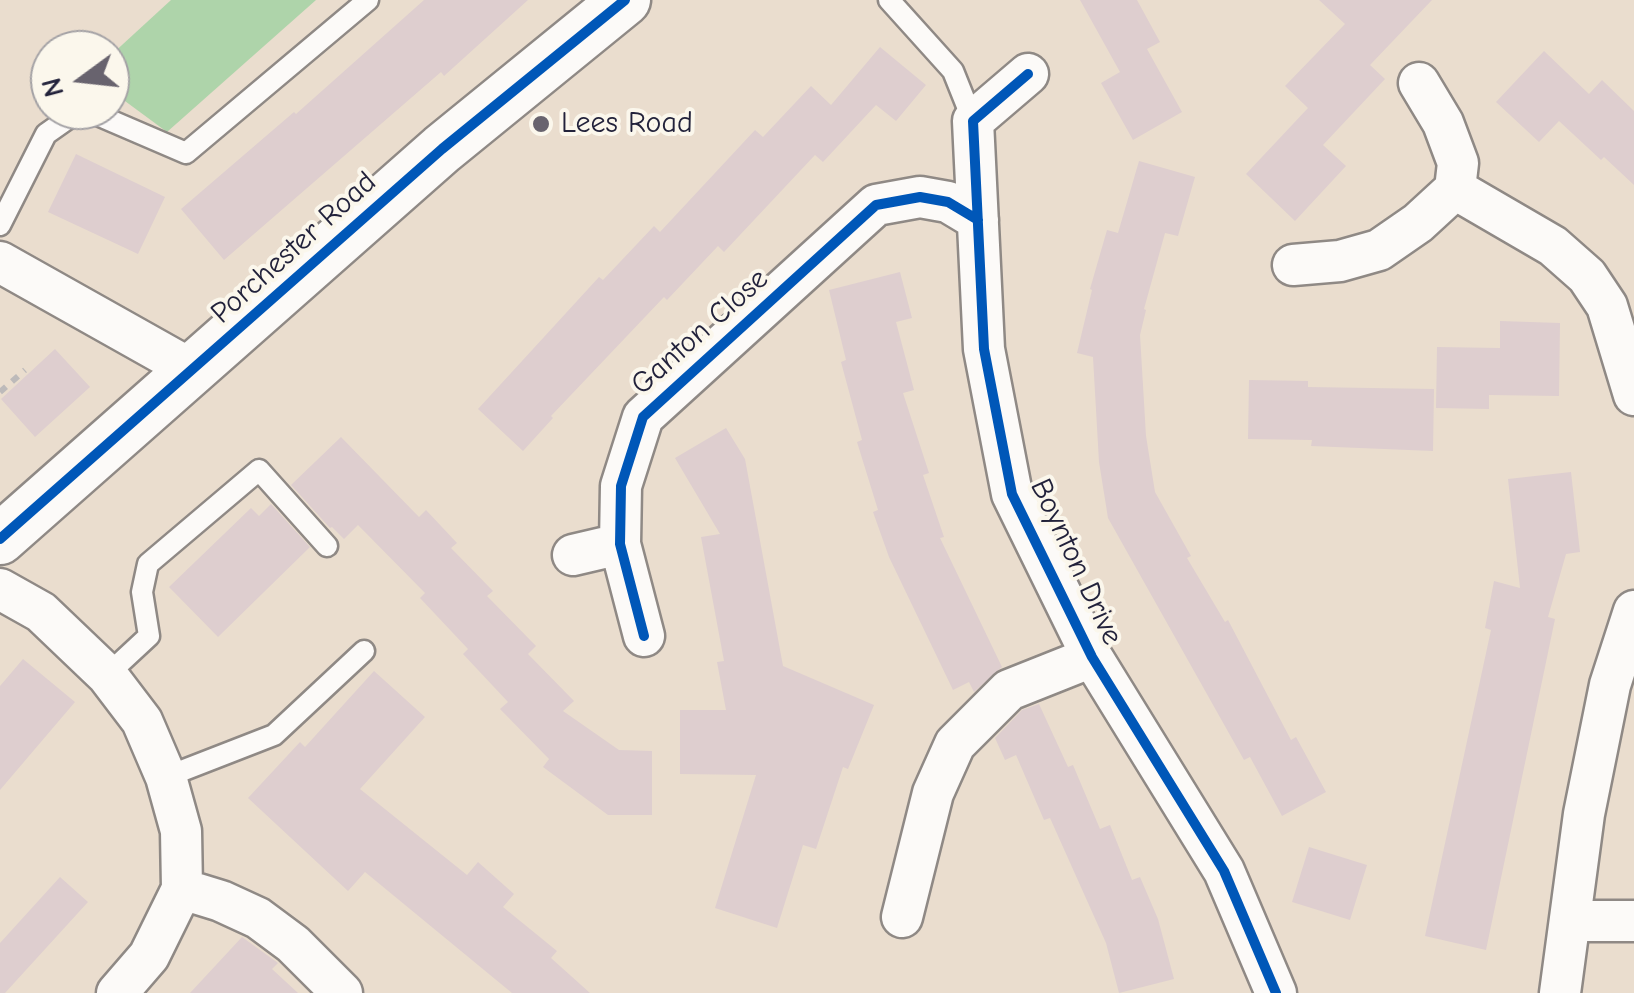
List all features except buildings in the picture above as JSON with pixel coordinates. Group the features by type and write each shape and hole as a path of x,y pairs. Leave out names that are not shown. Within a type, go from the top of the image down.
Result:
{"street":[{"name":"Porchester Road","path":"0,538 442,149 625,0"},
{"path":"972,121 1028,74"},
{"path":"1293,265 1340,261 1379,250 1418,223 1454,190 1458,163 1443,124 1419,82"},
{"name":"Boynton Drive","path":"972,121 984,348 1012,494 1092,657 1224,871 1276,993"},
{"path":"1454,190 1553,246 1587,276 1607,306 1634,395"},
{"name":"Ganton Close","path":"644,636 620,544 621,486 643,417 876,206 920,197 948,202 978,220"},
{"path":"0,262 194,371"},
{"path":"573,555 620,544"},
{"path":"0,588 41,612 107,675 142,721 166,777 181,831 182,888 158,962 117,993"},
{"path":"1560,993 1584,814 1610,685 1634,611"},
{"path":"902,917 933,793 955,744 1009,690 1092,657"},
{"path":"182,888 258,918 293,944 342,993"},
{"path":"1570,920 1634,921"}],"lane":[{"path":"130,130 186,153 368,0"},
{"path":"889,0 953,71 972,121"},
{"path":"0,225 46,134 52,130"},
{"path":"107,675 149,636 142,592 148,564 258,470 327,546"},
{"path":"166,777 274,735 364,651"}],"path":[{"path":"0,392 25,370"}],"green space":[{"path":"171,0 316,0 167,132 130,105 130,38"}],"cycle path":[{"path":"0,539 442,149 625,0"},
{"path":"1028,74 973,121 984,349 1012,494 1092,657 1224,871 1276,993"},
{"path":"644,636 620,544 621,486 643,417 876,205 920,197 948,202 978,220"}],"place":[{"name":"Lees Road","path":"541,124"}]}
